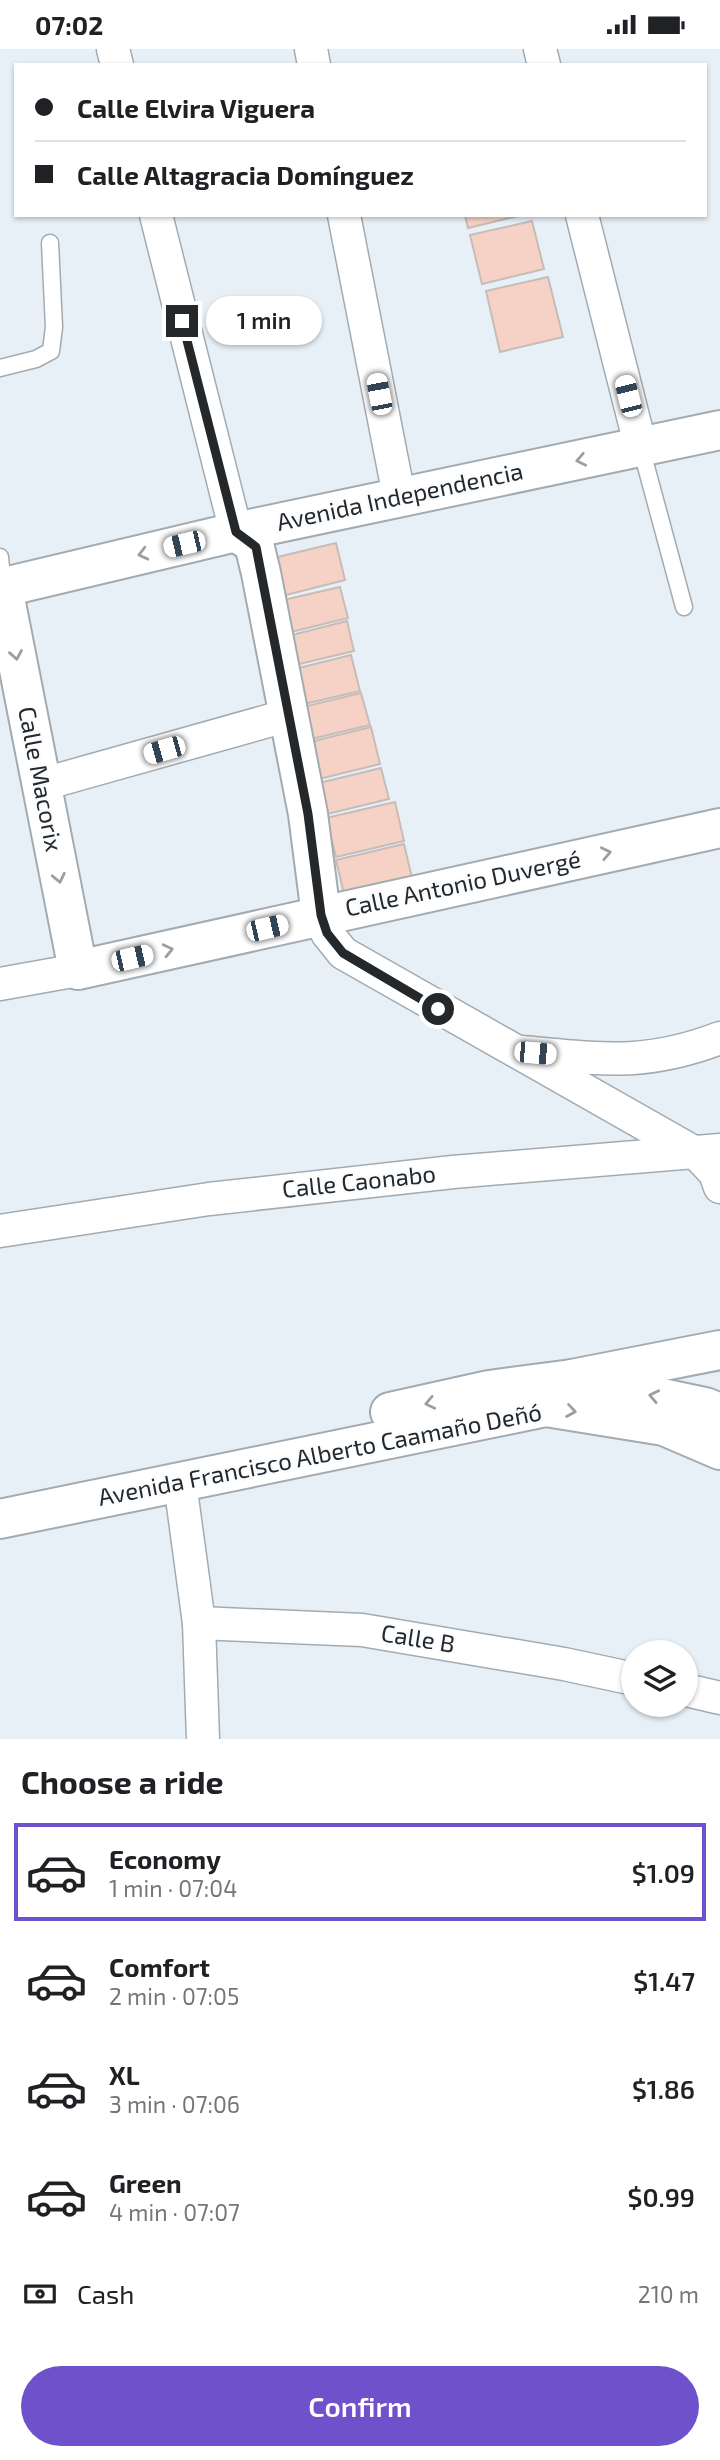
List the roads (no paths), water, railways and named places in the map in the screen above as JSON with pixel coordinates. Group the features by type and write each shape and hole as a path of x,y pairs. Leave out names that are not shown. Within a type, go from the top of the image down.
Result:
{"main road":[{"name":"Avenida Independencia","path":"1,578 236,532 720,430"},
{"path":"236,532 256,547 315,854 321,915"},
{"name":"Calle Macorix","path":"1,578 78,970"},
{"name":"Calle Antonio Duvergé","path":"78,970 720,828"},
{"path":"572,1379 720,1350"},
{"name":"Avenida Francisco Alberto Caamaño Deñó","path":"0,1497 489,1390 572,1379 705,1407 720,1413"},
{"name":"Avenida Francisco Alberto Caamaño Deñó","path":"0,1519 546,1406 664,1426 720,1450"}],"street":[{"path":"157,217 236,532"},
{"path":"344,217 399,496"},
{"path":"583,217 641,447"},
{"path":"40,785 289,715"},
{"path":"321,915 327,933 343,953 510,1051 708,1152 720,1187"},
{"name":"Calle Antonio Duvergé","path":"0,984 78,970"},
{"path":"510,1051 626,1060 668,1056 720,1038"},
{"name":"Calle Caonabo","path":"0,1231 209,1199 426,1175 708,1152"},
{"path":"180,1483 199,1623 202,1739"},
{"name":"Calle B","path":"199,1623 362,1630 621,1676"},
{"path":"698,1693 720,1698"}],"lane":[{"path":"0,368 36,359 51,351 54,327 50,243"},
{"path":"641,447 684,607"}]}
